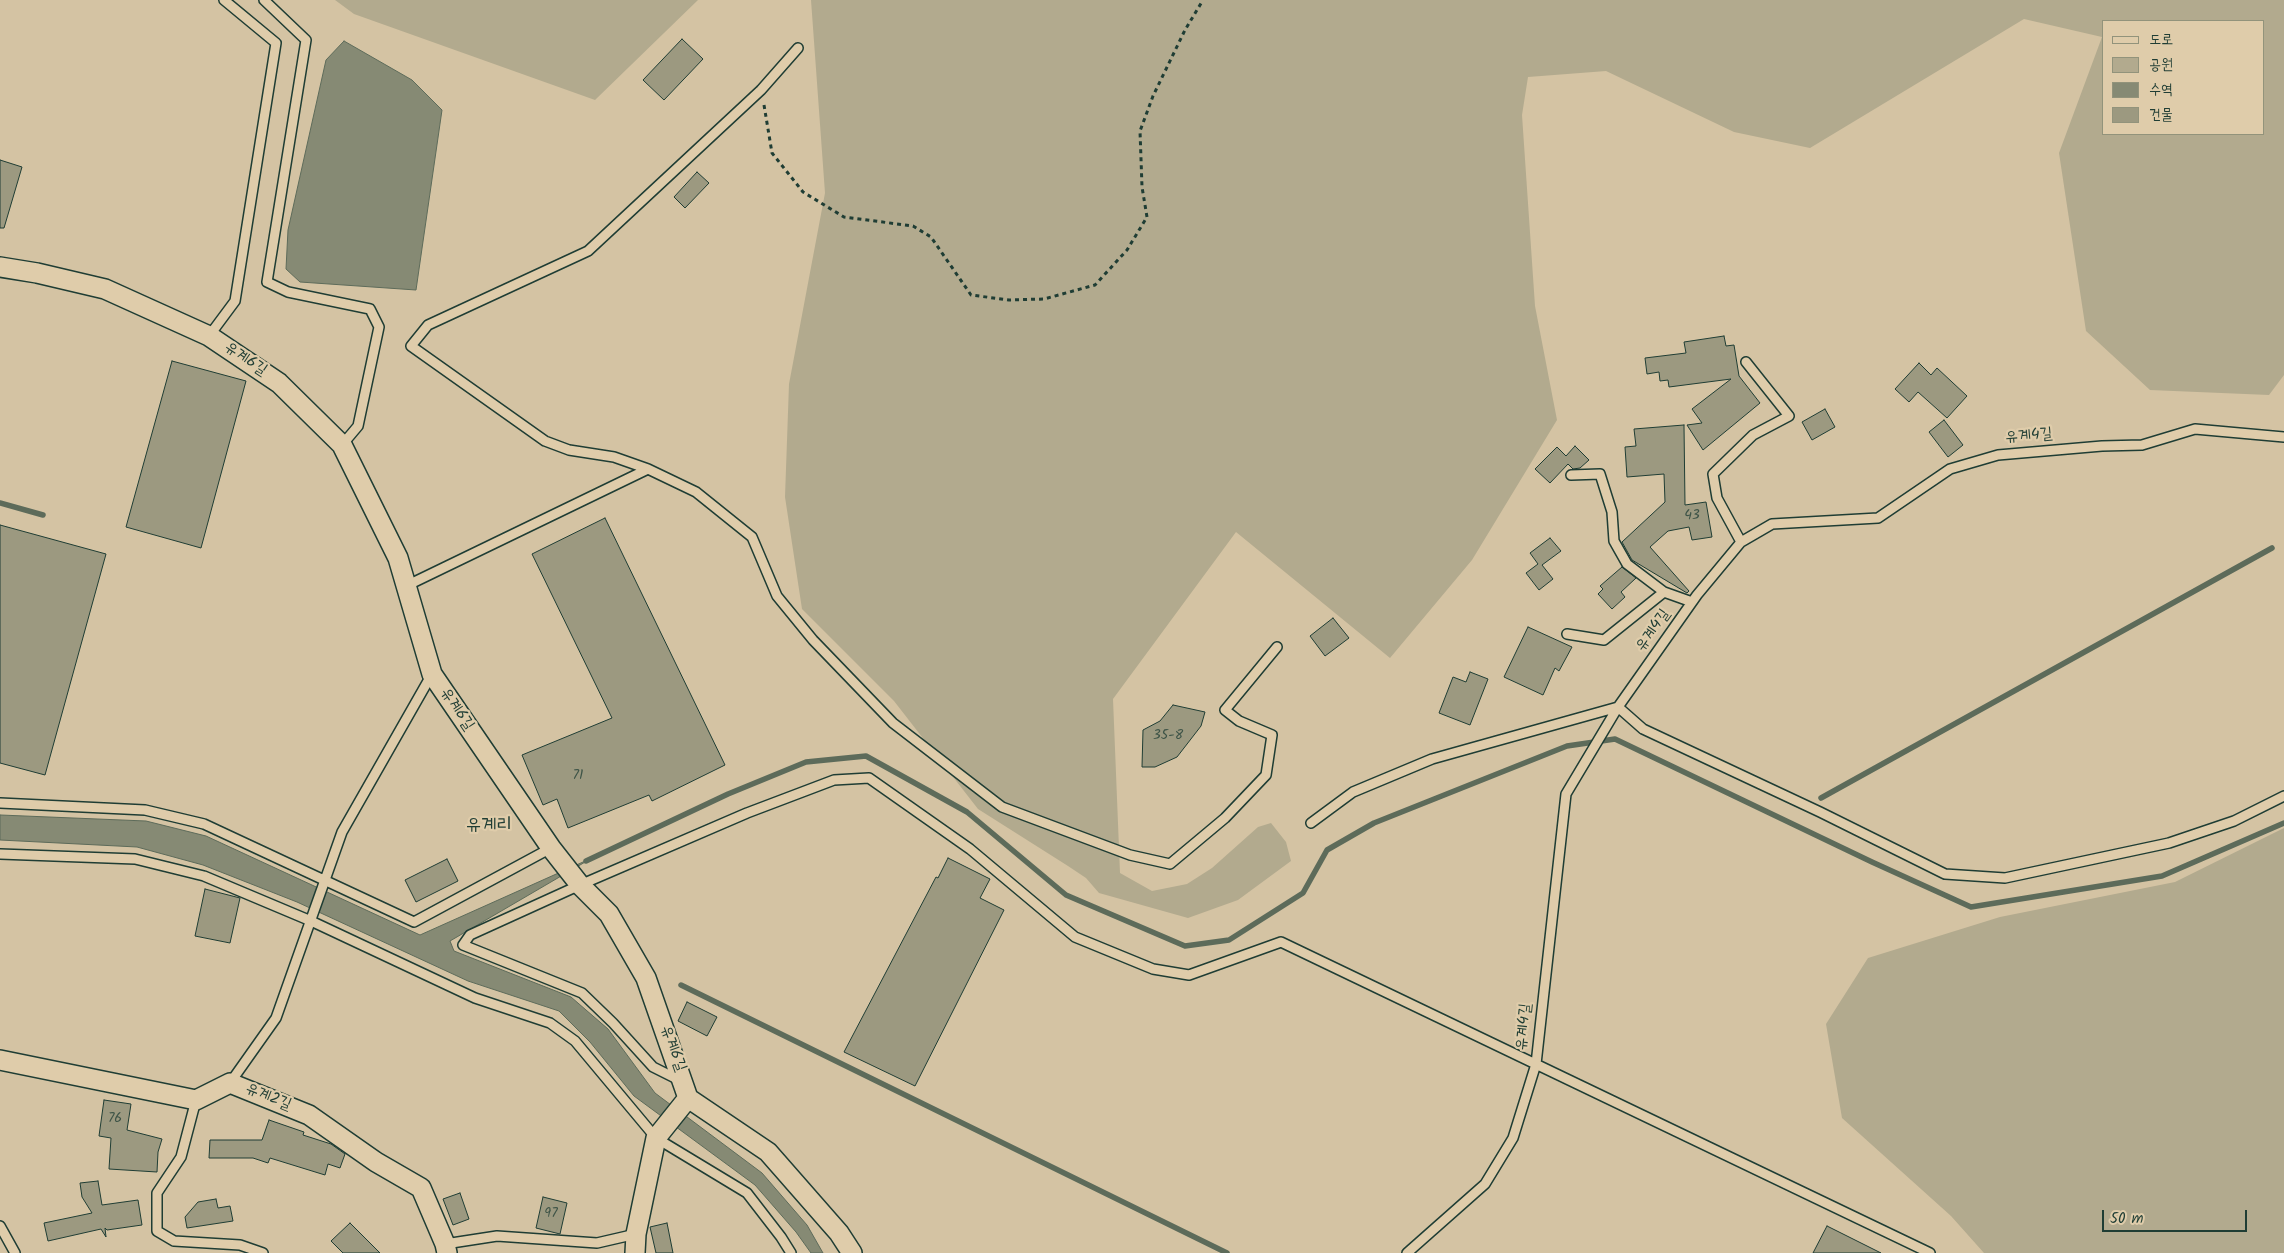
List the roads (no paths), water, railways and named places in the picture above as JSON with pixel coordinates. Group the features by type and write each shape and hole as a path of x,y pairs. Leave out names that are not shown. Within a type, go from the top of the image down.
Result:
{"street":[{"name":"유계6길","path":"0,268 37,273 105,289 209,336 279,383 342,445 398,558 432,674 551,848 580,885 608,914 646,978 686,1090"},
{"path":"0,1060 196,1100"},
{"name":"유계2길","path":"196,1100 230,1083 309,1115 376,1162 421,1188 446,1248"},
{"path":"635,1253 636,1234 656,1138 686,1090 768,1152 839,1233 852,1253"}],"lane":[{"path":"209,336 234,301 276,43 224,0"},
{"path":"264,0 306,40 267,282 288,292 370,309 379,327 358,426 342,445"},
{"path":"798,48 762,90 588,251 428,325 411,346 545,440 569,450 614,457 648,469 696,492 752,537 777,596 813,640 893,723 1002,807 1130,855 1170,864 1225,818 1266,775 1272,735 1239,721 1225,710 1277,647"},
{"path":"1741,542 1717,498 1713,474 1753,435 1789,416 1746,362"},
{"name":"유계4길","path":"1407,1253 1485,1184 1513,1138 1536,1064 1566,794 1618,708 1692,602 1741,542 1772,524 1878,518 1950,469 1998,455 2102,446 2142,445 2195,429 2284,437"},
{"path":"406,586 648,469"},
{"path":"1572,475 1600,474 1612,512 1614,541 1627,564 1664,592 1692,602"},
{"path":"1566,634 1604,640 1664,592"},
{"path":"230,1083 276,1018 342,832 432,674"},
{"path":"1311,823 1353,792 1432,759 1618,708 1643,729 1820,812 1945,874 2005,878 2169,843 2234,821 2284,796"},
{"path":"686,1090 652,1067 613,1023 582,993 463,945 470,935 748,812 834,780 869,778 970,850 1075,936 1153,969 1189,975 1281,942 1930,1253"},
{"path":"0,803 145,810 204,824 414,922 551,848"},
{"path":"0,854 135,859 204,876 310,921 475,998 550,1022 575,1041 656,1138 747,1193 791,1253"},
{"path":"196,1100 182,1157 157,1193 157,1231 174,1241 240,1245 263,1253"},
{"path":"0,1226 15,1253"},
{"path":"446,1248 496,1236 597,1244 636,1234"}],"water":[{"path":"344,41 412,80 442,110 416,290 300,282 286,269 288,230 326,60"},
{"path":"0,815 146,821 206,836 420,935 592,858 450,941 454,951 571,997 608,1029 655,1093 762,1173 807,1225 823,1253 811,1253 796,1232 755,1185 634,1096 590,1042 559,1011 468,981 297,902 203,865 137,847 0,840"}],"waterway":[{"path":"0,503 43,515"},
{"path":"1821,798 2272,548"},
{"path":"586,861 728,794 806,762 866,756 967,812 1066,895 1185,946 1229,940 1303,893 1327,850 1374,823 1567,746 1615,739 1872,862 1971,907 2162,876 2284,823"},
{"path":"681,985 1227,1253"}],"district":[{"name":"유계리","path":"489,827"}]}
